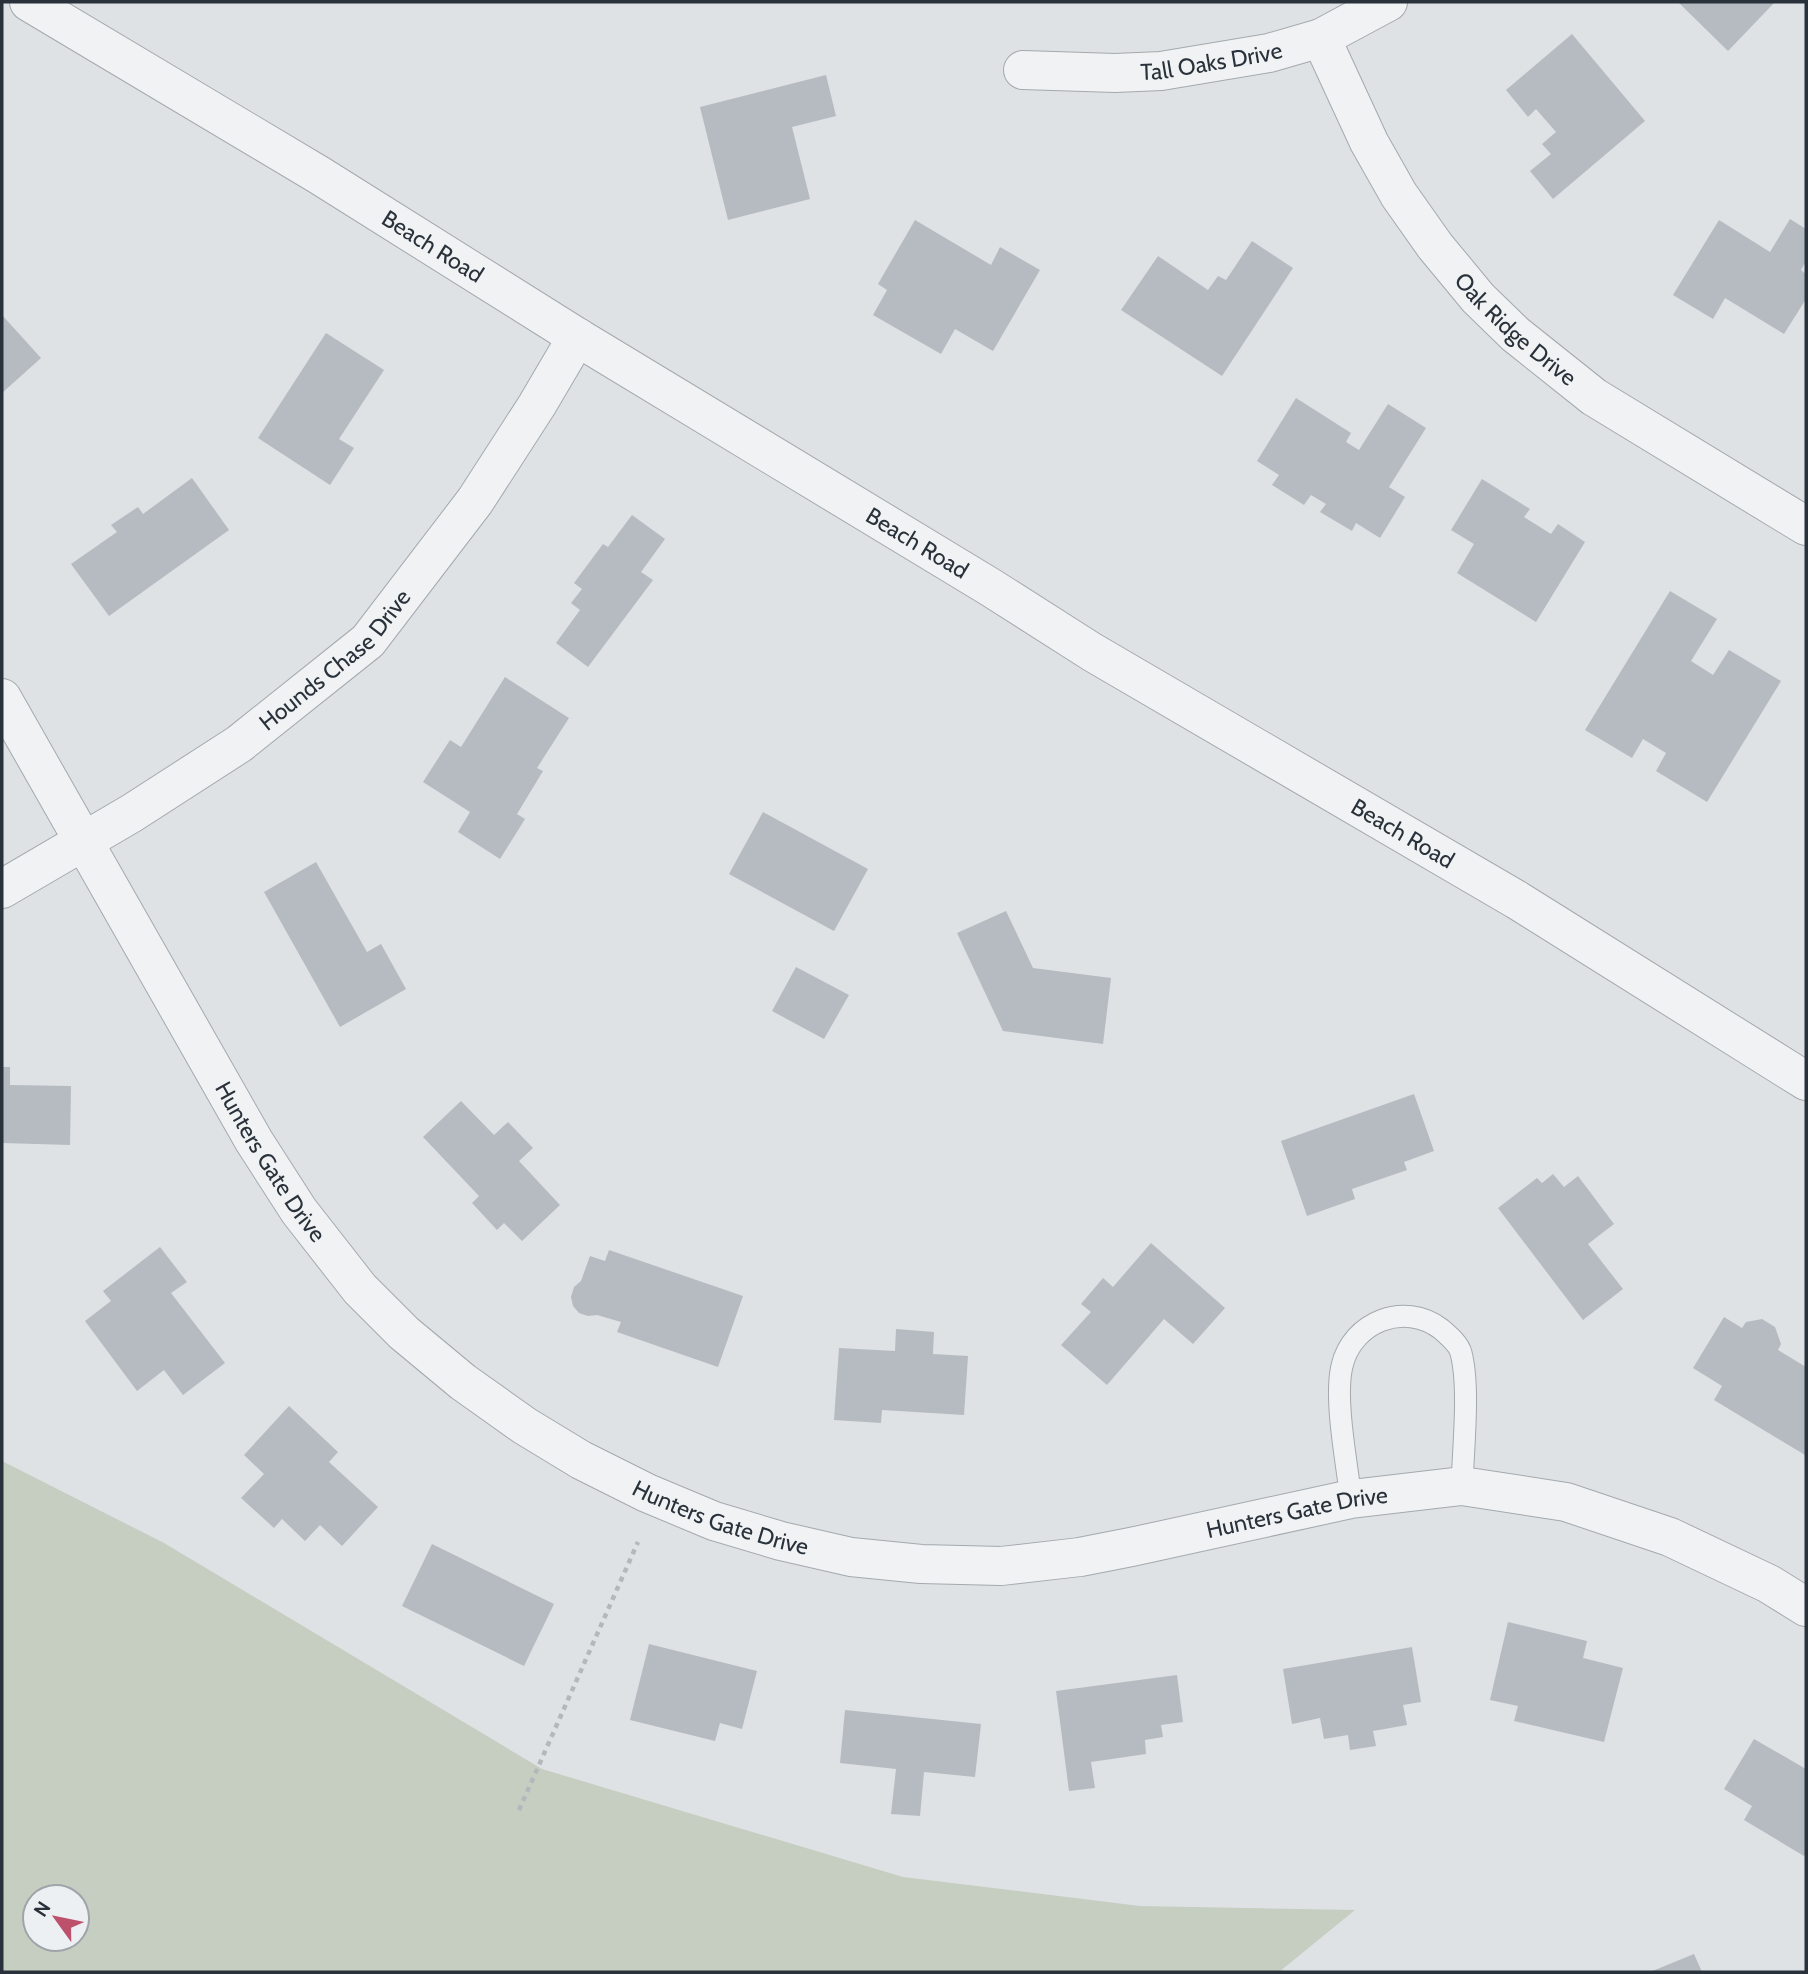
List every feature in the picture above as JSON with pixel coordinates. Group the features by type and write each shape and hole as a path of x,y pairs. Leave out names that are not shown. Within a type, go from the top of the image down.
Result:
{"street":[{"name":"Beach Road","path":"29,2 319,176 1092,652 1517,900 1806,1081"},
{"name":"Tall Oaks Drive","path":"1023,70 1115,73 1161,71 1269,53 1321,38 1388,2"},
{"name":"Oak Ridge Drive","path":"1321,38 1369,142 1399,195 1435,246 1478,298 1515,334 1594,397 1806,526"},
{"name":"Hounds Chase Drive","path":"2,889 132,813 239,744 368,641 475,502 577,337"},
{"name":"Hunters Gate Drive","path":"2,698 264,1159 299,1211 359,1289 404,1333 463,1382 525,1426 581,1460 647,1493 714,1521 781,1541 851,1556 921,1564 1001,1566 1080,1557 1351,1499 1462,1486 1566,1502 1670,1537 1769,1584 1806,1607"}],"lane":[{"path":"1351,1499 1339,1390 1341,1368 1348,1347 1360,1333 1387,1318 1410,1315 1431,1321 1448,1335 1461,1351 1464,1382 1462,1486"}],"path":[{"path":"519,1810 638,1542"}],"green space":[{"path":"2,1461 164,1543 542,1769 903,1877 1140,1906 1355,1910 1279,1972 2,1972"}],"building":[{"path":"1678,2 1775,2 1728,51"},
{"path":"1572,34 1645,121 1553,199 1530,171 1551,154 1542,144 1556,132 1536,109 1528,117 1506,90"},
{"path":"826,75 836,116 792,127 810,199 728,220 700,107"},
{"path":"1790,219 1806,229 1806,261 1801,270 1806,274 1806,299 1784,334 1725,298 1713,319 1673,295 1719,220 1770,252"},
{"path":"915,220 991,265 1000,247 1040,270 993,351 955,329 941,354 873,315 887,290 878,284"},
{"path":"1252,241 1293,268 1222,376 1121,310 1158,256 1208,290 1218,276 1226,280"},
{"path":"2,315 41,358 2,393"},
{"path":"326,333 384,370 339,439 354,448 330,485 258,438"},
{"path":"1296,398 1351,433 1346,442 1359,450 1388,404 1426,428 1389,487 1405,497 1380,538 1356,523 1352,531 1320,512 1326,504 1311,495 1304,505 1272,485 1279,475 1257,461"},
{"path":"192,478 229,530 109,616 71,564 117,532 111,525 138,507 143,514"},
{"path":"1482,479 1530,509 1524,517 1551,534 1558,524 1585,542 1536,622 1457,573 1474,544 1451,530"},
{"path":"632,515 665,539 641,572 653,580 588,667 556,643 580,610 571,603 582,589 574,583 603,544 608,547"},
{"path":"1670,591 1717,619 1691,661 1713,675 1729,650 1781,681 1707,802 1656,771 1666,753 1643,739 1632,758 1585,730"},
{"path":"505,677 569,718 537,768 543,771 517,814 525,819 500,859 458,832 470,812 423,782 450,740 461,747"},
{"path":"763,812 868,869 834,931 729,874"},
{"path":"316,862 367,952 381,944 406,989 340,1027 264,892"},
{"path":"1006,911 1033,968 1111,978 1103,1044 1003,1031 957,933"},
{"path":"796,967 849,995 824,1039 772,1011"},
{"path":"2,1067 10,1067 10,1085 71,1086 70,1145 2,1143"},
{"path":"1414,1094 1434,1151 1404,1162 1407,1170 1352,1189 1355,1199 1307,1216 1281,1141"},
{"path":"461,1101 494,1135 508,1122 533,1148 519,1161 560,1205 522,1241 504,1223 497,1230 472,1203 479,1196 423,1137"},
{"path":"1553,1174 1564,1187 1578,1176 1614,1224 1588,1244 1623,1289 1583,1320 1498,1208 1537,1178 1542,1183"},
{"path":"1151,1243 1225,1308 1193,1344 1164,1319 1107,1385 1061,1345 1091,1312 1081,1304 1103,1278 1113,1287"},
{"path":"160,1247 187,1282 171,1293 225,1363 183,1395 164,1370 137,1391 85,1321 111,1301 103,1291"},
{"path":"609,1250 743,1296 718,1367 617,1332 621,1322 579,1313 573,1306 571,1297 574,1287 581,1281 590,1256 605,1261"},
{"path":"1724,1317 1742,1328 1746,1322 1762,1319 1775,1327 1781,1344 1778,1350 1806,1367 1805,1455 1714,1400 1722,1386 1693,1368"},
{"path":"896,1329 934,1332 933,1354 968,1356 964,1415 882,1410 881,1423 834,1420 839,1348 895,1351"},
{"path":"289,1406 338,1452 329,1462 378,1507 342,1546 320,1525 305,1541 282,1519 274,1528 241,1498 264,1474 244,1455"},
{"path":"432,1544 554,1604 524,1666 402,1606"},
{"path":"1508,1622 1587,1641 1583,1658 1623,1668 1604,1742 1514,1721 1518,1706 1490,1700"},
{"path":"649,1644 757,1671 742,1729 720,1723 715,1741 630,1720"},
{"path":"1412,1647 1421,1702 1403,1705 1407,1725 1373,1731 1376,1746 1350,1750 1348,1735 1324,1739 1320,1718 1292,1724 1283,1669"},
{"path":"1177,1675 1183,1722 1161,1725 1163,1737 1145,1740 1146,1754 1091,1762 1095,1788 1069,1791 1056,1691"},
{"path":"845,1710 981,1724 975,1777 924,1772 920,1816 891,1814 896,1769 840,1763"},
{"path":"1754,1739 1806,1769 1804,1856 1744,1820 1752,1806 1724,1789"},
{"path":"1694,1954 1702,1972 1650,1972"}]}
